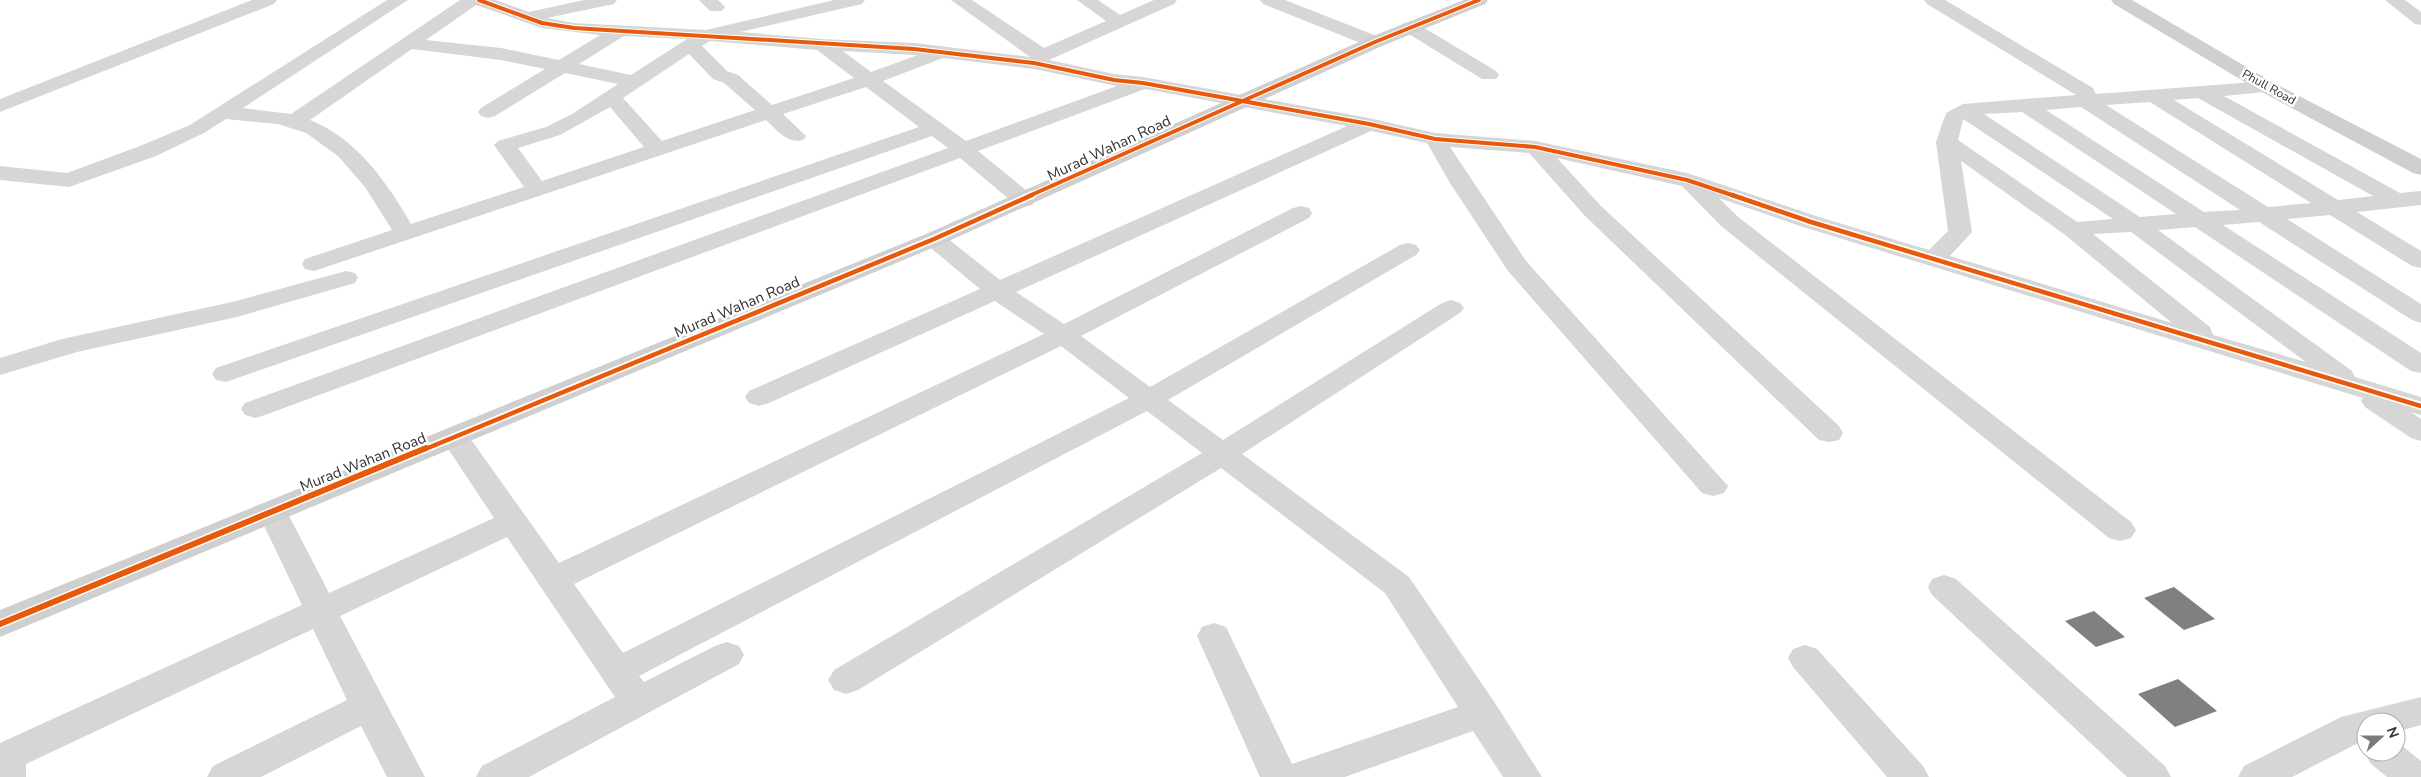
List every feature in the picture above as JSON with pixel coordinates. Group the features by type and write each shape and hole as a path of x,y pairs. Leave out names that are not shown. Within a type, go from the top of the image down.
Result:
{"street":[{"path":"0,106 268,0"},
{"path":"2,175 69,180 148,151 197,129 399,0"},
{"path":"294,121 472,0"},
{"path":"479,0 526,18 574,28 621,30 699,40 882,46 942,53 1038,59 1114,80 1143,83 1242,100 1369,124 1435,139 1535,148 1687,180 1811,222 2421,406"},
{"path":"526,18 608,0"},
{"path":"960,0 1038,59"},
{"path":"1086,0 1120,22"},
{"path":"1038,59 1168,0"},
{"path":"1269,0 1375,42"},
{"name":"Murad Wahan Road","path":"0,624 934,239 1242,100 1410,27 1479,0"},
{"path":"1933,0 2086,92 2087,102"},
{"name":"Phull Road","path":"2120,0 2267,87 2421,168"},
{"path":"2394,0 2421,20"},
{"path":"537,190 505,145 553,130 612,98 699,40 843,1"},
{"path":"1410,27 1489,75"},
{"path":"488,112 621,30"},
{"path":"699,40 720,75 731,79 796,136"},
{"path":"406,44 501,54 636,82"},
{"path":"822,45 866,80 964,150 1024,200"},
{"path":"314,264 942,53"},
{"path":"255,409 1143,83"},
{"path":"1934,259 1960,232 1947,142 1953,117 1964,110 2267,87"},
{"path":"2202,92 2421,214"},
{"path":"2154,96 2421,261"},
{"path":"612,98 658,150"},
{"path":"2087,102 2421,315"},
{"path":"2027,106 2421,365"},
{"path":"1964,110 2136,224 2357,388 2421,432"},
{"path":"223,113 294,121 326,134 349,153 393,210 405,233"},
{"path":"759,397 1369,124"},
{"path":"226,374 935,128"},
{"path":"1435,139 1517,266 1713,486"},
{"path":"1947,142 2072,229 2214,343"},
{"path":"1535,148 1593,210 1829,433"},
{"path":"1687,180 1729,221 2120,530"},
{"path":"2072,229 2262,215 2421,198"},
{"path":"554,579 1063,335 1301,213"},
{"path":"934,239 998,291 1063,335 1397,585 1524,777"},
{"path":"618,671 1148,399 1408,250"},
{"path":"0,367 71,345 246,307 346,278"},
{"path":"846,680 1222,454 1451,308"},
{"path":"455,438 638,702"},
{"path":"273,513 368,706 406,777"},
{"path":"6,777 8,756 514,521"},
{"path":"1944,588 2152,777"},
{"path":"1214,636 1279,777"},
{"path":"494,777 727,655"},
{"path":"1805,658 1910,777"},
{"path":"226,777 368,706"},
{"path":"2406,716 2421,711"},
{"path":"1301,777 1482,713"},
{"path":"2257,777 2356,732"},
{"path":"2395,762 2412,777"}],"building":[{"path":"2174,587 2215,619 2184,630 2144,598"},
{"path":"2094,611 2125,637 2096,647 2065,621"},
{"path":"2178,679 2217,711 2175,727 2138,694"}],"cycle path":[{"path":"479,0 542,23 574,28 706,35 822,45 914,49 1034,63 1114,80 1143,83 1369,124 1435,139 1535,147 1687,180 1811,222 2421,406"},
{"path":"0,624 934,239 1375,42 1479,0"}]}
